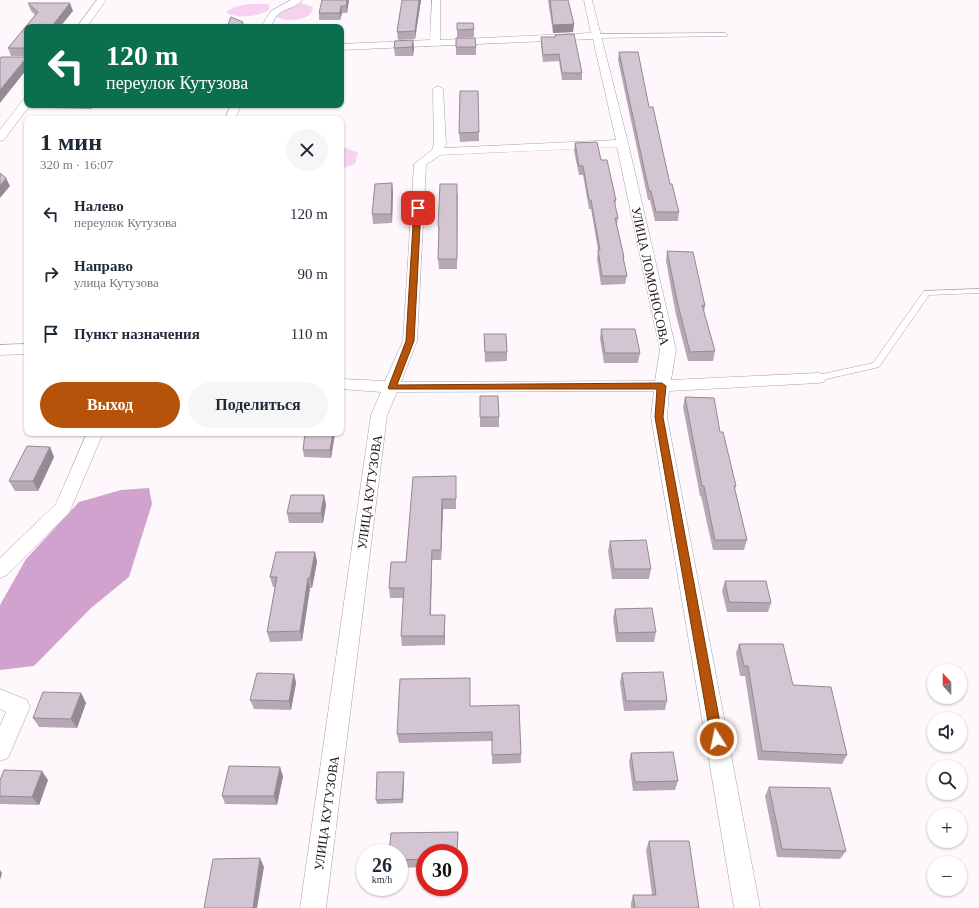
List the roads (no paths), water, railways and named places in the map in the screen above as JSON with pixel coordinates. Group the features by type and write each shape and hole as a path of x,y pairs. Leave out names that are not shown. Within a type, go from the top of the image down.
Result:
{"street":[{"path":"84,24 102,0"},
{"path":"267,24 269,19 277,10 299,0"},
{"path":"435,42 436,0"},
{"name":"УЛИЦА ЛОМОНОСОВА","path":"588,0 622,143 668,350 659,417 747,908"},
{"path":"344,47 597,36"},
{"path":"438,88 440,144 437,152 622,143"},
{"path":"0,138 24,106"},
{"name":"УЛИЦА КУТУЗОВА","path":"313,908 379,415 392,388 410,341 420,164 437,152"},
{"path":"0,350 24,349"},
{"path":"344,384 392,388 662,386 818,378"},
{"path":"0,570 63,508 94,436"},
{"path":"0,699 19,707 0,750"}],"lane":[{"path":"597,36 725,35"},
{"path":"818,378 876,365 926,293 979,291"}]}
